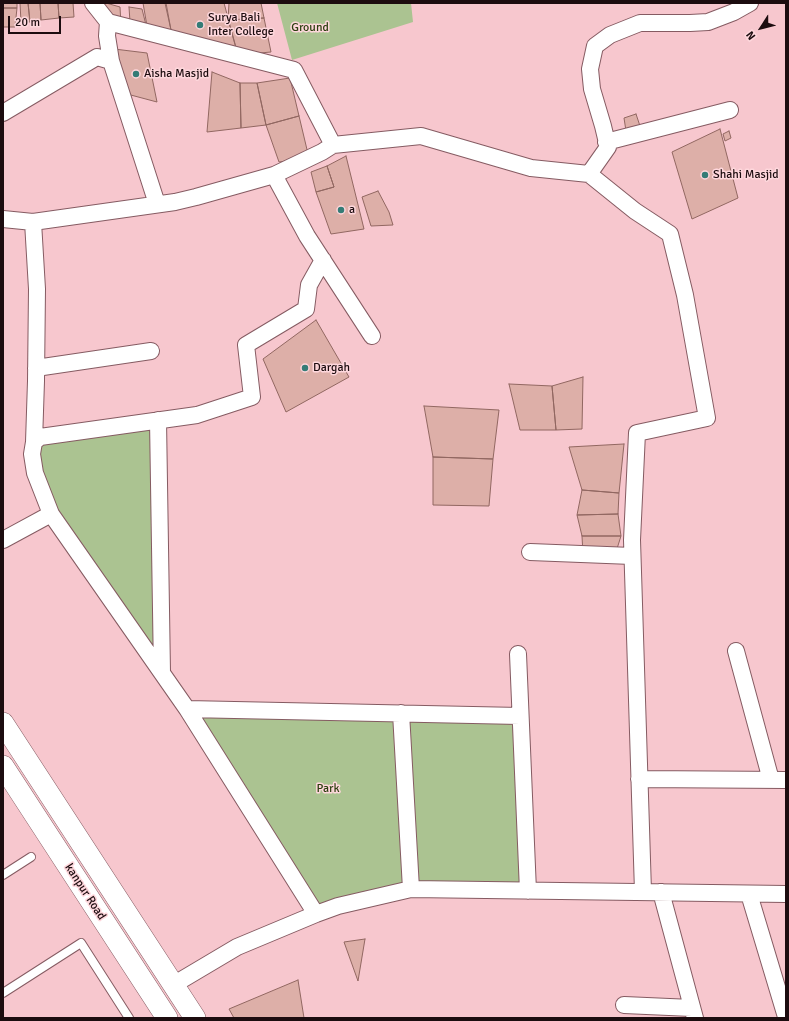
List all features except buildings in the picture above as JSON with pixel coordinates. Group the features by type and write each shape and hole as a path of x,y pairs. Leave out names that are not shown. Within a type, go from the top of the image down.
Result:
{"street":[{"path":"93,3 108,22 294,70 333,145"},
{"path":"589,174 608,147 592,88 590,69 595,46 610,35 640,23 690,24 708,22 734,12 750,3"},
{"path":"108,22 107,36 111,61 157,204"},
{"path":"3,113 97,57 111,61"},
{"path":"606,142 730,110"},
{"path":"3,219 33,222 175,202 274,175 322,152 333,145 422,136 531,168 589,174 635,211 670,234 685,295 707,418 637,433 632,556 643,892"},
{"path":"274,175 307,236 372,336"},
{"path":"33,222 37,289 34,442 32,454 34,473 51,514 187,709 316,914"},
{"path":"34,442 40,437 197,415 252,397 246,345 306,309 309,285 323,260"},
{"path":"36,368 151,351"},
{"path":"158,420 162,673"},
{"path":"3,540 51,514"},
{"path":"530,552 632,556"},
{"path":"639,779 779,780 736,651"},
{"path":"518,654 528,890"},
{"path":"187,709 520,716"},
{"path":"401,713 411,889"},
{"path":"3,723 195,1018"},
{"name":"kanpur Road","path":"3,766 167,1018"},
{"path":"143,981 168,976 338,906 411,889 786,894"},
{"path":"624,1005 694,1013 661,892"},
{"path":"749,894 786,1017"}],"lane":[{"path":"3,875 31,857"},
{"path":"3,994 81,943 129,1018"}],"green space":[{"name":"Ground","path":"277,3 411,3 413,22 292,60"},
{"path":"158,420 154,661 51,514 34,442"},
{"name":"Park","path":"187,709 520,716 528,891 411,889 316,914"}],"place":[{"name":"Surya Bali Inter College","path":"200,25"},
{"name":"Aisha Masjid","path":"136,74"},
{"name":"Shahi Masjid","path":"705,175"},
{"name":"a","path":"341,210"},
{"name":"Dargah","path":"305,368"}]}
